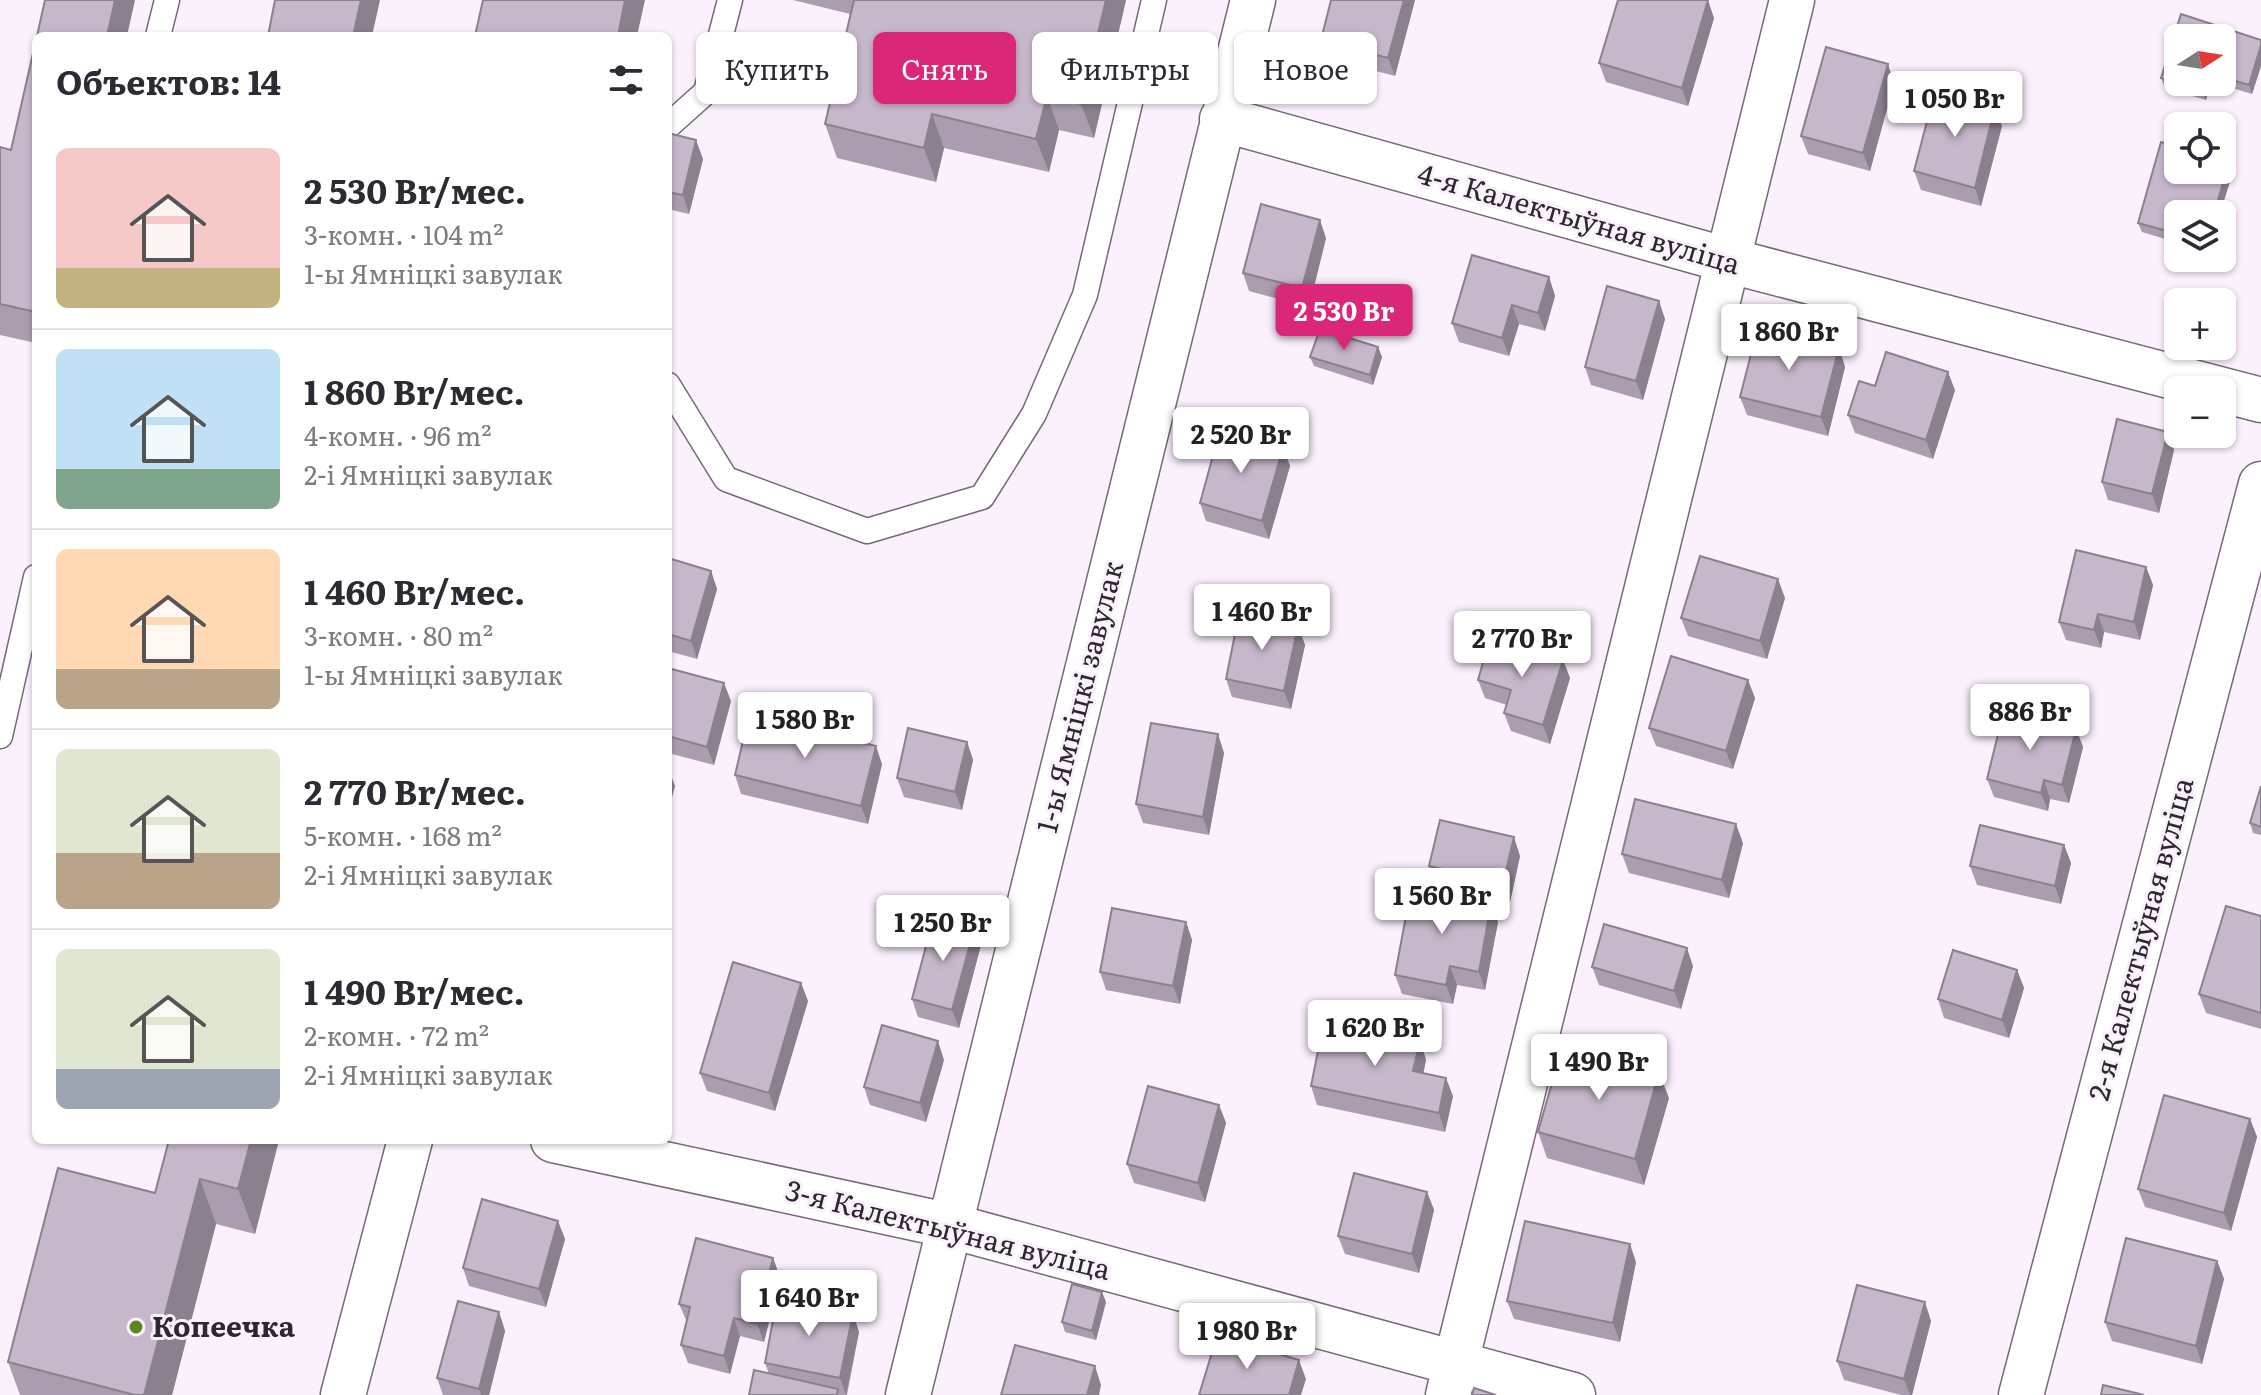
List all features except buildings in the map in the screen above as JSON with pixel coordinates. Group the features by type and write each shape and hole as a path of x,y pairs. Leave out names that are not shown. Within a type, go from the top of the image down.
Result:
{"street":[{"name":"1-ы Ямніцкі завулак","path":"908,1395 1253,0"},
{"path":"1453,1379 1792,0"},
{"name":"4-я Калектыўная вуліца","path":"1222,119 1727,260 2261,400"},
{"name":"2-я Калектыўная вуліца","path":"2021,1395 2261,484"},
{"path":"343,1395 409,1144"},
{"name":"3-я Калектыўная вуліца","path":"572,1144 951,1226 1453,1379 1573,1395"}],"lane":[{"path":"159,32 167,0"},
{"path":"672,122 706,92 730,0"},
{"path":"672,391 726,479 867,531 982,497 1034,414 1085,295 1154,0"},
{"path":"0,736 32,595"}],"place":[{"name":"Копеечка","path":"136,1327"}]}
